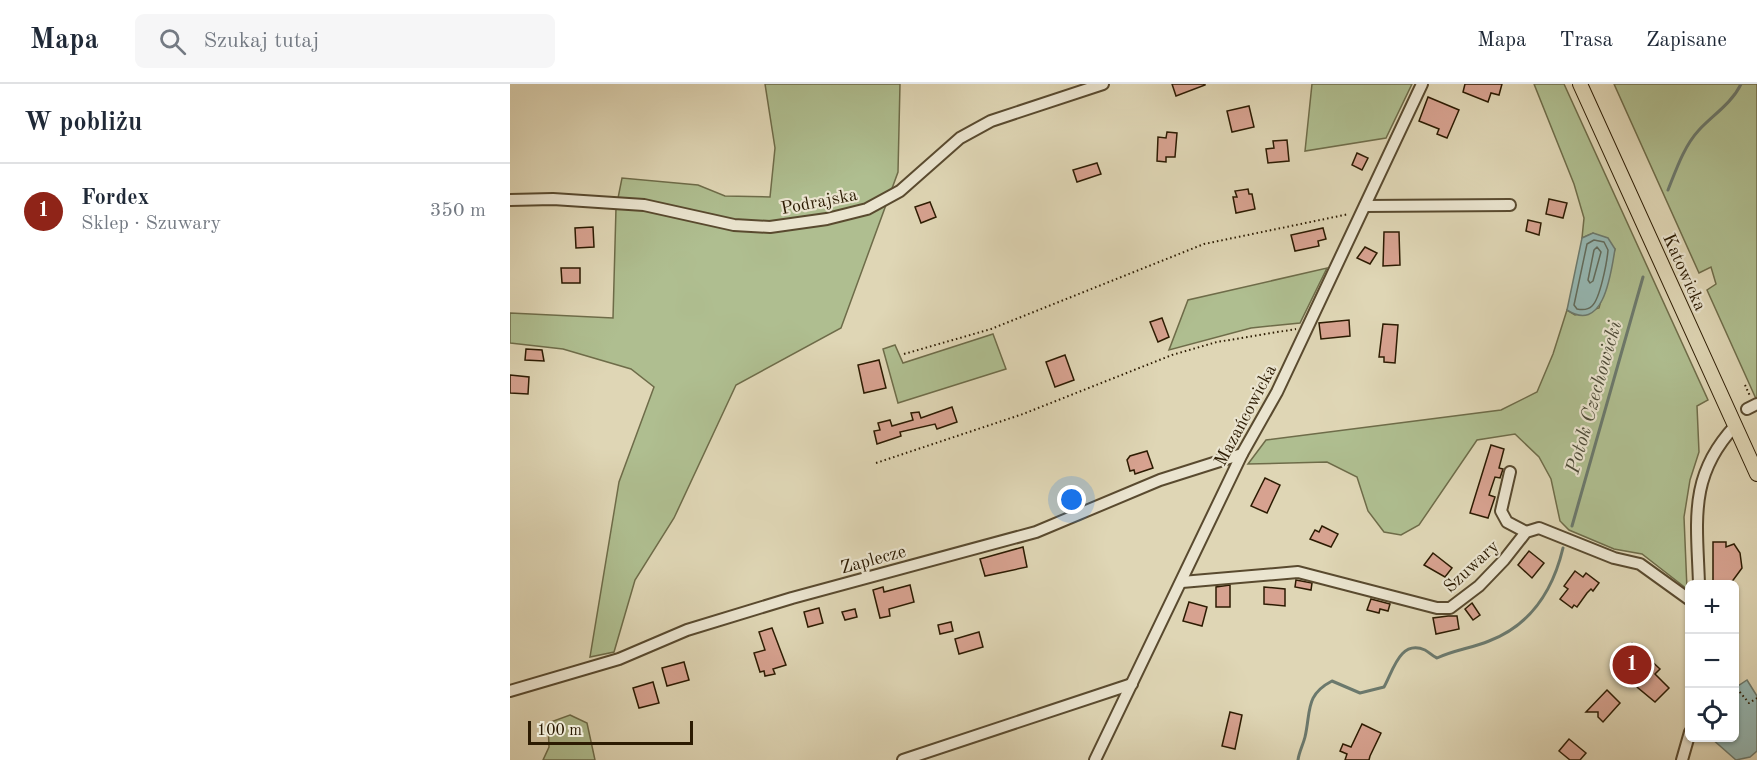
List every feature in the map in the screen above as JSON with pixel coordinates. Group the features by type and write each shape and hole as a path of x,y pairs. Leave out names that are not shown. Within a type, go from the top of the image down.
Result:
{"main road":[{"name":"Katowicka","path":"1580,84 1757,474"}],"street":[{"name":"Podrajska","path":"510,200 553,199 644,205 734,225 770,227 827,219 867,209 900,192 960,138 991,121 1103,84"},
{"name":"Mazańcowicka","path":"1095,760 1242,454 1277,392 1422,84"},
{"path":"1364,208 1510,205"},
{"path":"1699,580 1697,520 1700,487 1717,446 1735,426"},
{"name":"Zaplecze","path":"510,691 619,659 687,630 792,598 1036,532 1160,480 1242,454"},
{"path":"1510,472 1501,511 1507,522 1526,532 1539,528 1614,558 1640,564 1685,597"},
{"name":"Szuwary","path":"1182,582 1298,572 1437,608 1450,608 1479,586 1526,532"},
{"path":"903,760 1132,684"},
{"path":"1682,760 1686,742"}],"path":[{"path":"904,354 991,329 1204,244 1364,208"},
{"path":"876,463 1023,414 1172,355 1217,342 1308,327"},
{"path":"1745,385 1750,397 1757,399"},
{"path":"1736,688 1749,703 1757,698"}],"green space":[{"path":"765,84 900,84 898,172 841,328 736,385 674,518 635,580 614,652 590,657 619,482 654,387 631,369 563,349 510,343 510,313 613,318 616,208 622,178 698,185 725,196 770,197 775,148"},
{"path":"1312,84 1412,84 1386,138 1305,151"},
{"path":"1534,84 1564,84 1708,400 1697,406 1699,452 1690,480 1684,517 1685,587 1642,554 1614,549 1569,530 1560,521 1551,479 1539,457 1515,434 1477,440 1419,525 1401,535 1384,532 1368,511 1357,477 1327,462 1248,464 1266,440 1501,410 1537,392 1553,354 1567,310 1575,315 1599,308 1615,249 1593,233 1582,238 1584,218 1574,184"},
{"path":"1614,84 1757,84 1757,401 1707,290 1716,284 1711,267 1699,273"},
{"path":"1327,268 1300,323 1251,328 1169,350 1188,300"},
{"path":"993,334 1006,369 898,403 883,349 895,345 903,363"},
{"path":"570,715 587,723 595,760 543,760 549,747 548,723"}],"water":[{"path":"1593,233 1608,238 1615,249 1603,298 1590,314 1580,315 1567,310 1582,238"},
{"path":"1747,680 1757,696 1757,751 1750,757 1736,760 1716,742 1739,742 1739,685"}],"building":[{"path":"1172,84 1205,84 1205,85 1176,96"},
{"path":"1465,84 1502,84 1499,95 1491,93 1488,102 1463,92"},
{"path":"1428,97 1459,110 1447,138 1437,134 1439,129 1419,121"},
{"path":"1249,106 1254,127 1232,132 1227,111"},
{"path":"1167,132 1177,133 1175,157 1166,157 1166,162 1157,161 1158,137 1166,138"},
{"path":"1287,140 1289,161 1268,163 1266,149 1274,148 1273,141"},
{"path":"1357,153 1368,158 1362,170 1352,165"},
{"path":"1097,163 1101,174 1077,182 1073,170"},
{"path":"1248,189 1249,194 1252,194 1255,209 1236,213 1233,197 1237,197 1235,191"},
{"path":"1549,199 1567,203 1563,218 1546,214"},
{"path":"930,202 936,217 921,223 915,207"},
{"path":"1528,220 1541,223 1539,235 1526,231"},
{"path":"593,227 594,247 576,248 575,228"},
{"path":"1323,228 1326,239 1318,241 1319,246 1295,251 1291,235"},
{"path":"1384,232 1399,232 1400,265 1383,266"},
{"path":"1365,247 1377,253 1370,264 1357,258"},
{"path":"561,268 580,268 580,283 562,283"},
{"path":"1162,318 1169,337 1158,342 1150,322"},
{"path":"1349,320 1350,336 1321,339 1319,323"},
{"path":"1383,324 1398,325 1395,363 1384,362 1384,357 1379,357"},
{"path":"526,349 542,350 544,361 525,360"},
{"path":"1065,355 1074,380 1055,387 1046,362"},
{"path":"879,360 886,388 864,393 858,365"},
{"path":"510,375 529,377 528,394 510,393"},
{"path":"952,407 957,422 937,429 935,424 900,432 901,436 877,444 874,431 880,430 878,423 890,420 892,426 913,420 911,413 919,412 921,418"},
{"path":"1491,445 1504,449 1499,468 1503,469 1500,478 1495,477 1489,495 1495,497 1488,518 1470,513"},
{"path":"1147,451 1153,468 1135,474 1134,470 1130,471 1127,460 1130,456"},
{"path":"1265,478 1280,485 1267,513 1251,506"},
{"path":"1322,526 1338,534 1331,547 1310,539 1315,530 1319,532"},
{"path":"1713,542 1726,542 1726,547 1734,544 1740,553 1742,568 1733,580 1713,580"},
{"path":"1023,547 1027,567 985,576 980,559"},
{"path":"1529,551 1544,563 1532,578 1518,565"},
{"path":"1433,553 1452,568 1445,577 1424,565"},
{"path":"1575,571 1583,577 1586,573 1599,583 1593,591 1591,589 1587,593 1577,607 1574,605 1572,608 1560,599 1568,589 1564,586"},
{"path":"1296,580 1312,583 1311,590 1295,587"},
{"path":"910,585 914,602 889,609 890,616 880,618 873,590 883,587 884,592"},
{"path":"1230,585 1230,607 1216,607 1216,587"},
{"path":"1264,587 1285,589 1285,606 1264,604"},
{"path":"1371,599 1390,604 1388,611 1380,609 1379,613 1367,610"},
{"path":"1189,602 1207,607 1202,626 1183,621"},
{"path":"1472,603 1480,615 1473,620 1465,609"},
{"path":"819,608 823,623 808,627 804,612"},
{"path":"855,609 857,617 845,620 842,612"},
{"path":"1457,616 1459,629 1436,634 1433,618"},
{"path":"951,622 953,631 940,634 938,625"},
{"path":"772,628 786,665 773,669 775,674 765,676 764,671 760,672 754,653 765,650 759,632"},
{"path":"979,632 983,647 959,654 955,639"},
{"path":"1632,643 1660,669 1655,674 1669,688 1655,702 1637,687 1641,681 1618,660"},
{"path":"684,662 689,680 667,686 662,668"},
{"path":"653,682 659,703 639,708 633,688"},
{"path":"1607,690 1620,703 1603,722 1598,717 1598,712 1586,712"},
{"path":"1230,712 1242,715 1235,749 1222,746"},
{"path":"1362,724 1381,733 1369,760 1345,760 1347,754 1340,751 1343,744 1351,747"},
{"path":"1569,739 1586,753 1580,760 1570,760 1559,751"}],"waterway":[{"name":"Potok Czechowicki","path":"1668,190 1689,143 1704,124 1727,103 1741,84"},
{"name":"Potok Czechowicki","path":"1572,526 1643,277"},
{"name":"Potok Czechowicki","path":"1298,760 1313,698 1323,686 1332,681 1360,693 1384,687 1398,658 1409,649 1425,650 1437,658 1504,634 1517,626 1538,604 1553,578 1563,548"}],"place":[{"name":"Fordex","path":"1632,665"}]}
